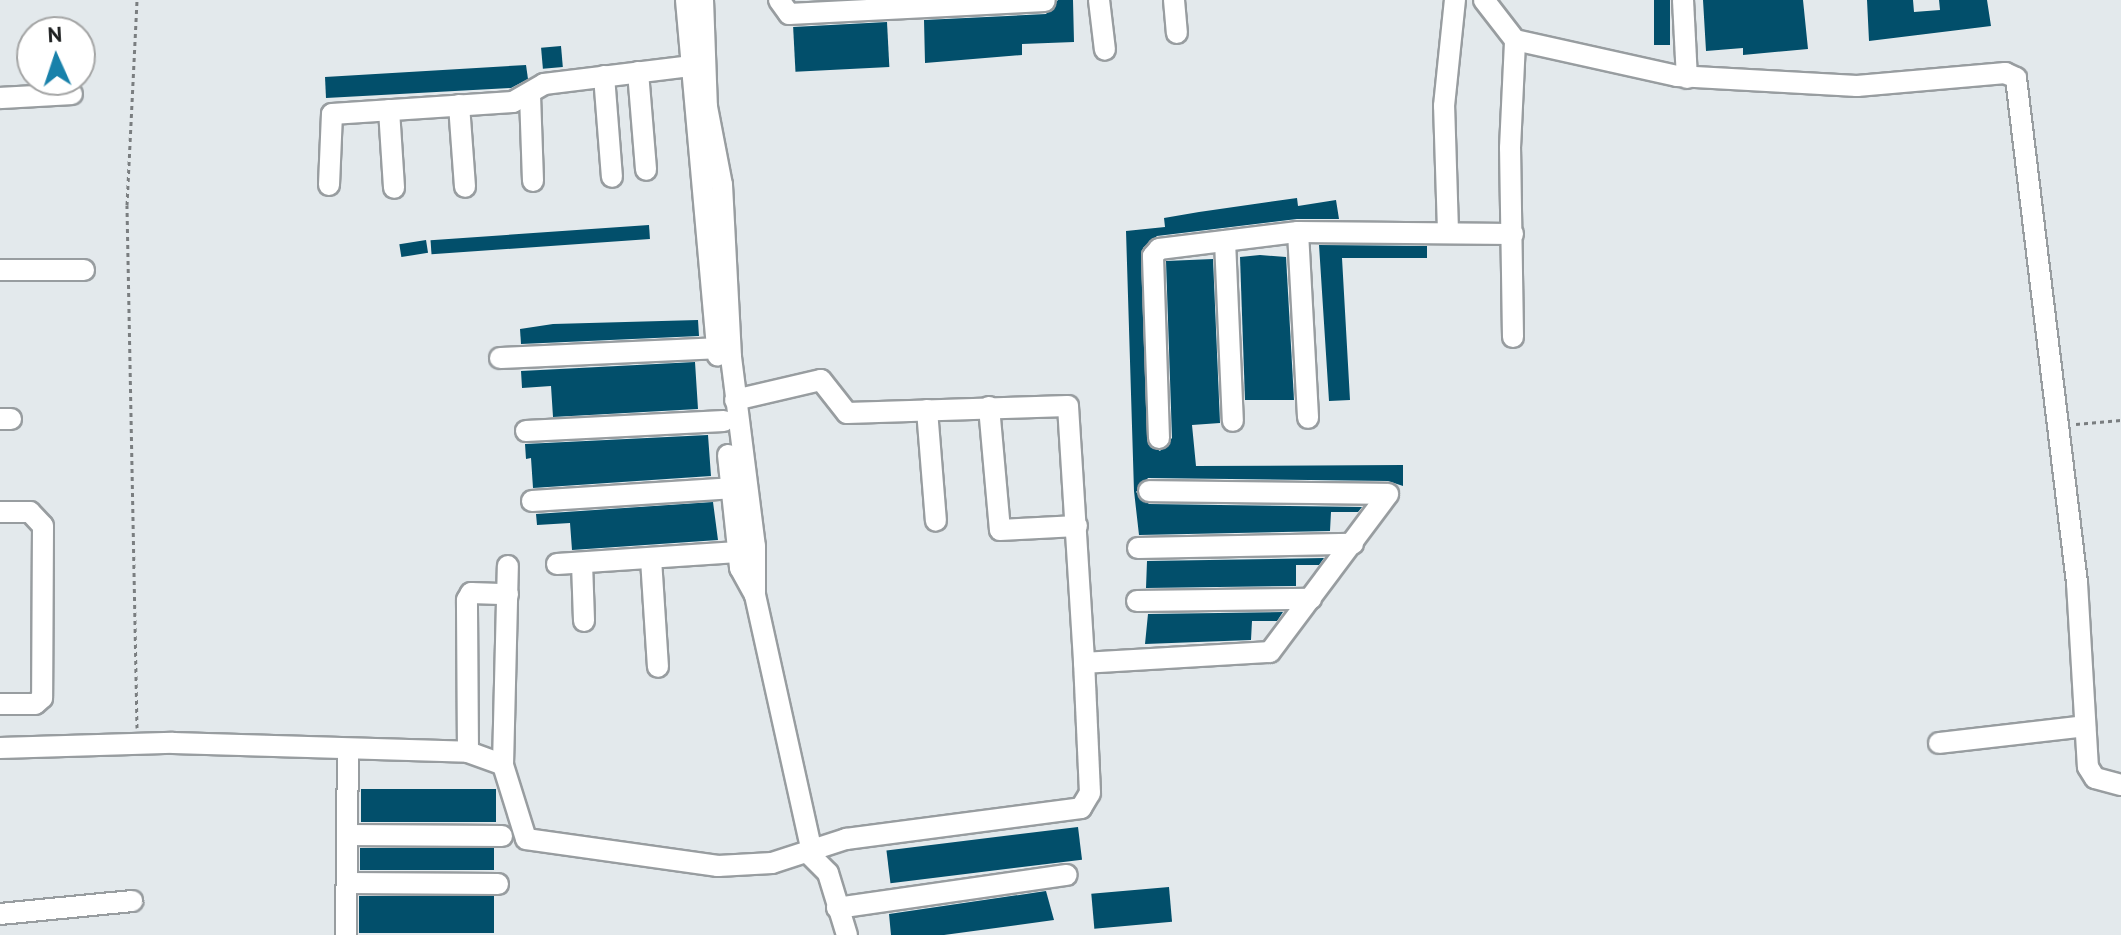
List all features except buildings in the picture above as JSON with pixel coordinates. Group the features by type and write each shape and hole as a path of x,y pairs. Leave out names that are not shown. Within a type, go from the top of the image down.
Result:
{"street":[{"path":"686,0 738,552 745,582 755,595"},
{"path":"703,0 707,107 722,185 735,400 755,546 755,595 809,850 828,873 847,935"},
{"path":"779,0 789,14 942,3 1045,1"},
{"path":"1099,0 1105,50"},
{"path":"1177,33 1174,0 1190,0"},
{"path":"1448,231 1444,106 1455,0"},
{"path":"1484,0 1515,40 1513,337"},
{"path":"1683,0 1687,78"},
{"path":"1515,40 1687,78 1857,86 2005,73 2016,78 2077,583 2088,767 2095,778 2121,785"},
{"path":"329,185 329,116 513,102 530,95 544,84 690,66"},
{"path":"638,72 646,170"},
{"path":"604,76 612,177"},
{"path":"530,95 533,181"},
{"path":"0,98 36,96"},
{"path":"459,105 465,187"},
{"path":"389,110 394,188"},
{"path":"1298,232 1308,418"},
{"path":"1159,438 1153,256 1159,249 1298,232 1513,234"},
{"path":"1225,241 1233,421"},
{"path":"0,270 84,270"},
{"path":"500,358 717,348"},
{"path":"508,566 503,765 522,835 535,842 718,866 772,863 809,850 1081,808 1090,793 1068,406 847,413 821,380 735,400"},
{"path":"989,407 1000,530 1077,526"},
{"path":"927,410 936,521"},
{"path":"526,431 724,421"},
{"path":"532,501 731,488"},
{"path":"1084,663 1264,655 1386,500 1383,490 1149,491"},
{"path":"0,512 30,512 43,526 42,698 35,704 0,704"},
{"path":"1138,548 1353,544"},
{"path":"557,564 738,552"},
{"path":"651,559 658,667"},
{"path":"582,563 584,621"},
{"path":"468,752 467,600 471,593 508,594"},
{"path":"1137,601 1311,599"},
{"path":"1939,743 2085,726"},
{"path":"0,748 137,744 468,752 503,765"},
{"path":"346,935 348,750"},
{"path":"347,835 502,836"},
{"path":"837,908 1067,875"},
{"path":"347,883 498,884"},
{"path":"0,914 132,901"}],"path":[{"path":"137,0 127,205 137,744"},
{"path":"2056,425 2121,420"}]}
